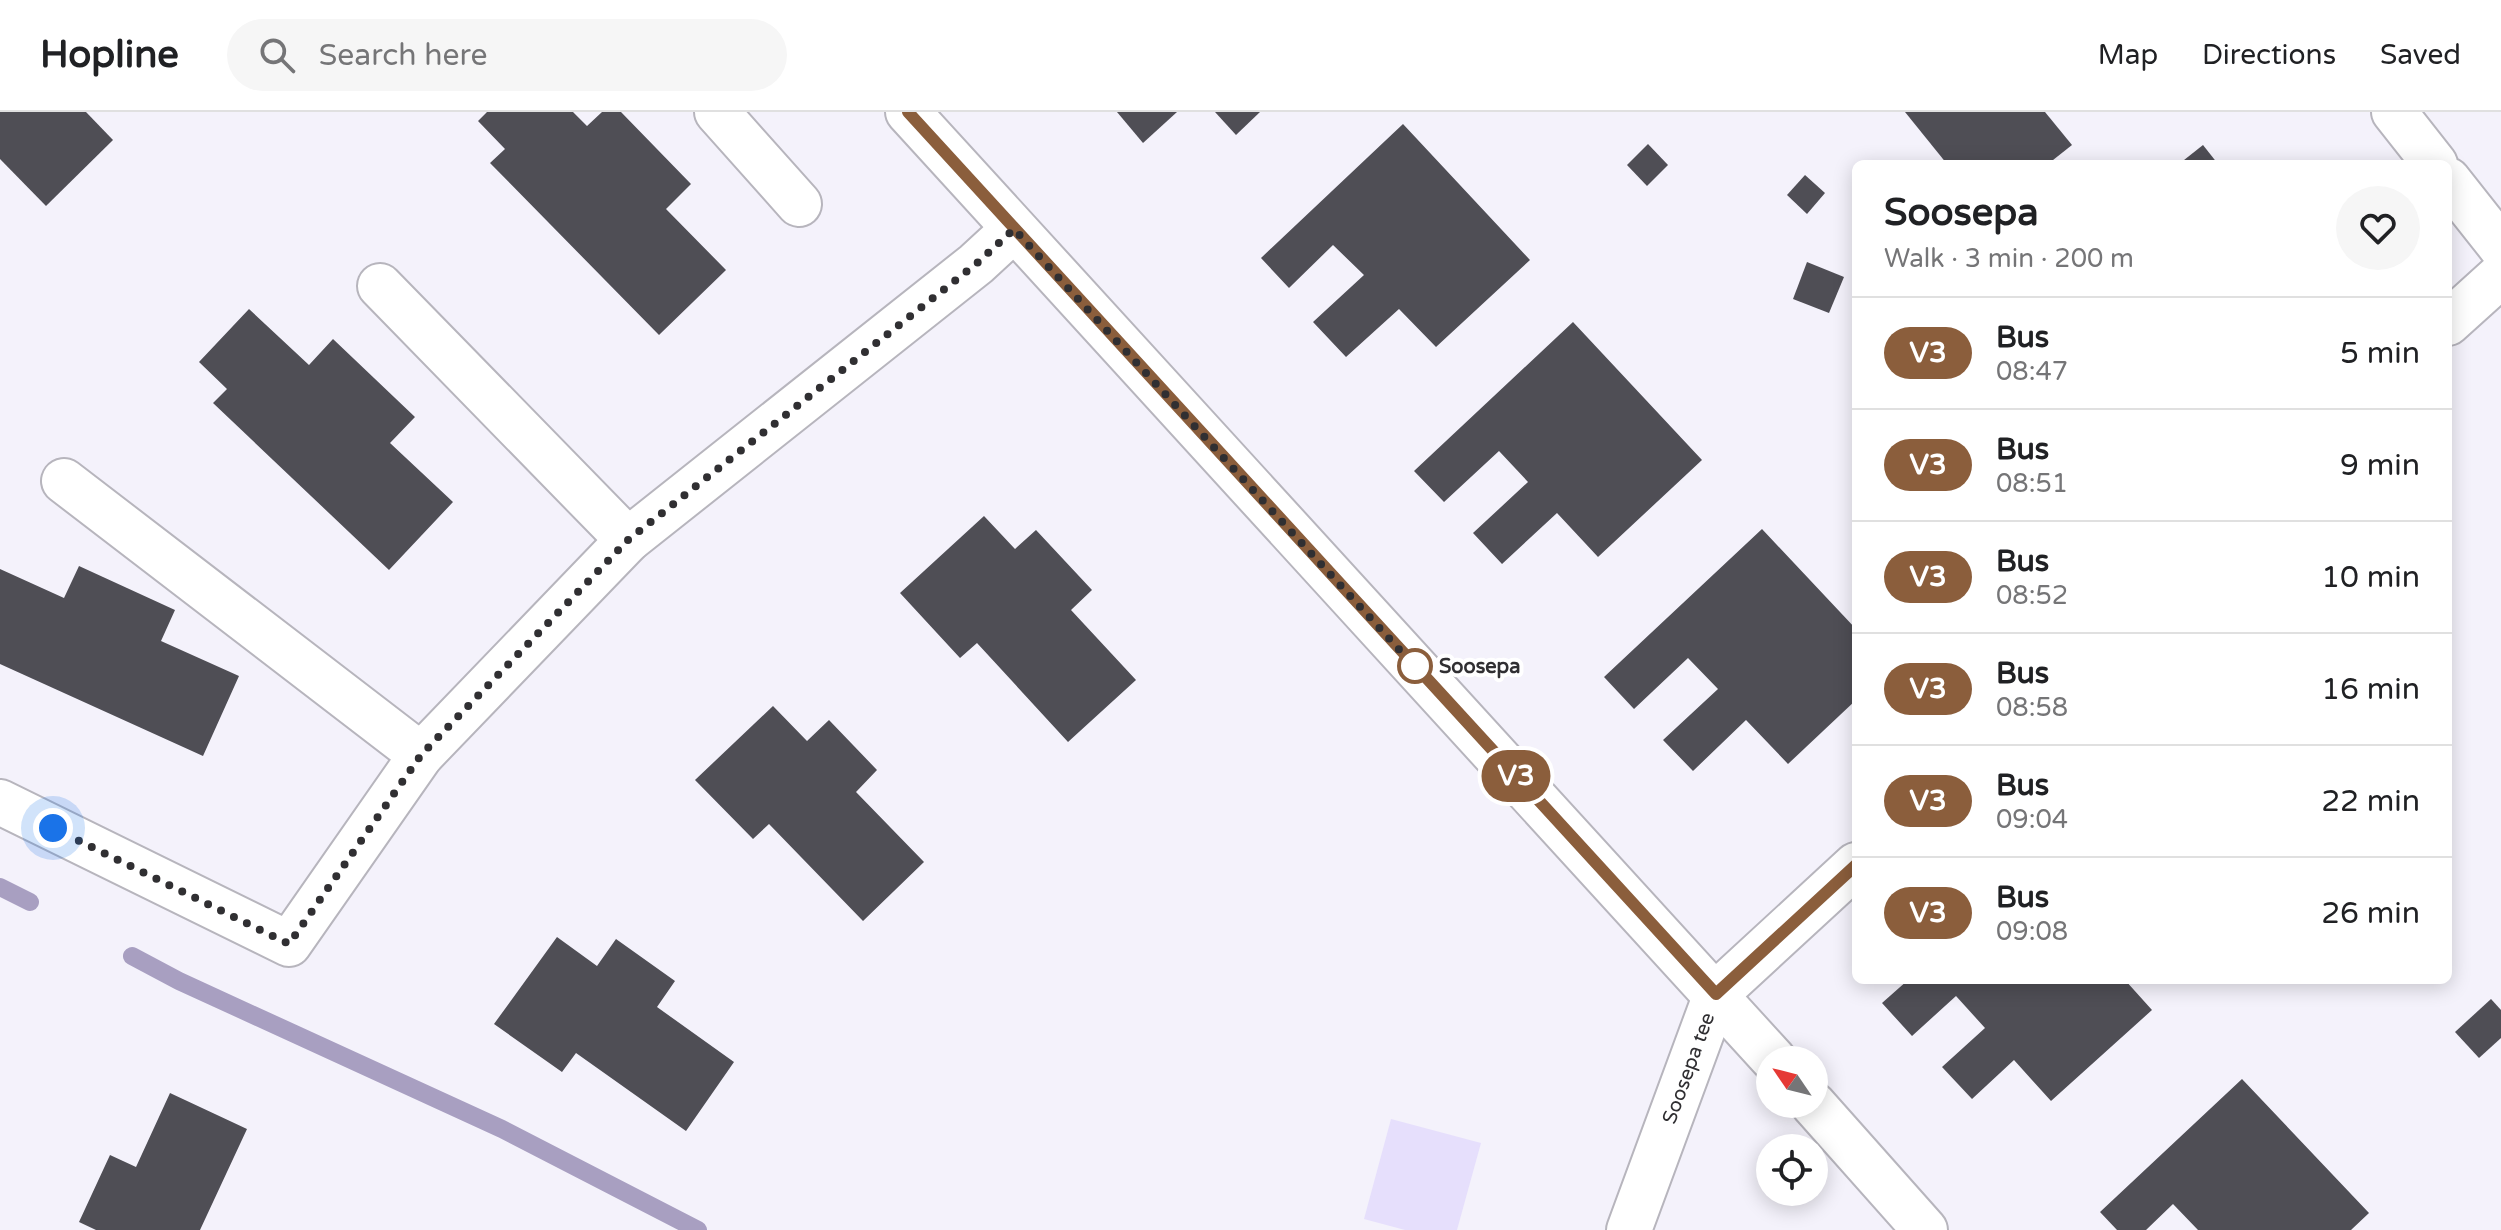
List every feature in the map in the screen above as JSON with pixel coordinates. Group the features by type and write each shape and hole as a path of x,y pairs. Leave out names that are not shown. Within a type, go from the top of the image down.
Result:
{"street":[{"path":"717,112 799,204"},
{"path":"908,112 1762,1046"},
{"path":"2394,112 2432,160"},
{"path":"2452,185 2501,247"},
{"path":"0,802 289,944 421,755 628,540 976,264 1014,229"},
{"path":"2452,319 2501,275"},
{"path":"380,286 628,540"},
{"path":"64,481 421,755"},
{"name":"Soosepa tee","path":"1629,1230 1716,994 1852,869"},
{"path":"1825,1118 1925,1230"}],"shaded area":[{"path":"1391,1119 1481,1143 1457,1230 1405,1230 1364,1219"}],"building":[{"path":"0,112 86,112 113,140 46,206 0,159"},
{"path":"487,112 573,112 587,126 602,112 621,112 691,184 666,209 726,270 659,335 490,163 505,149 478,121"},
{"path":"1117,112 1177,112 1143,143"},
{"path":"1215,112 1260,112 1236,135"},
{"path":"1905,112 2045,112 2072,145 2053,160 1944,160"},
{"path":"1403,124 1530,260 1436,347 1399,309 1346,357 1313,322 1364,275 1333,245 1289,288 1261,258"},
{"path":"1648,144 1668,165 1647,186 1627,165"},
{"path":"2203,145 2215,160 2184,160"},
{"path":"1805,175 1825,193 1807,214 1787,195"},
{"path":"1807,262 1844,277 1829,313 1793,299"},
{"path":"249,309 309,365 333,339 415,417 390,443 453,502 389,570 213,403 227,389 199,362"},
{"path":"1573,322 1702,460 1598,557 1557,513 1502,564 1473,533 1528,482 1499,451 1444,502 1414,471"},
{"path":"984,516 1015,549 1036,530 1092,590 1071,610 1136,680 1068,742 977,643 960,658 900,593"},
{"path":"1762,529 1852,625 1852,704 1788,764 1746,720 1693,771 1663,740 1718,689 1688,658 1634,709 1604,677"},
{"path":"79,566 175,610 161,641 239,676 203,756 0,664 0,569 64,598"},
{"path":"773,706 807,741 829,720 877,770 856,792 924,862 863,921 769,824 753,839 695,780"},
{"path":"557,937 597,966 616,939 675,981 657,1007 734,1062 686,1131 576,1053 562,1072 494,1024"},
{"path":"1903,984 2129,984 2152,1010 2051,1101 2014,1060 1972,1099 1942,1067 1985,1028 1956,996 1912,1036 1882,1003"},
{"path":"2491,999 2501,1010 2501,1038 2479,1058 2455,1032"},
{"path":"2242,1079 2369,1213 2351,1230 2198,1230 2173,1204 2146,1230 2117,1230 2100,1212"},
{"path":"170,1093 247,1129 200,1230 96,1230 79,1222 110,1155 136,1167"}],"waterway":[{"path":"0,887 30,902"},
{"path":"132,956 179,981 502,1129 698,1230"}],"bus line":[{"name":"V3","path":"908,112 1716,994 1852,869"}],"place":[{"name":"Soosepa","path":"1415,666"}],"route":[{"path":"53,828 289,944 421,755 628,540 976,264 1014,229 1417,669 1415,666"}]}
